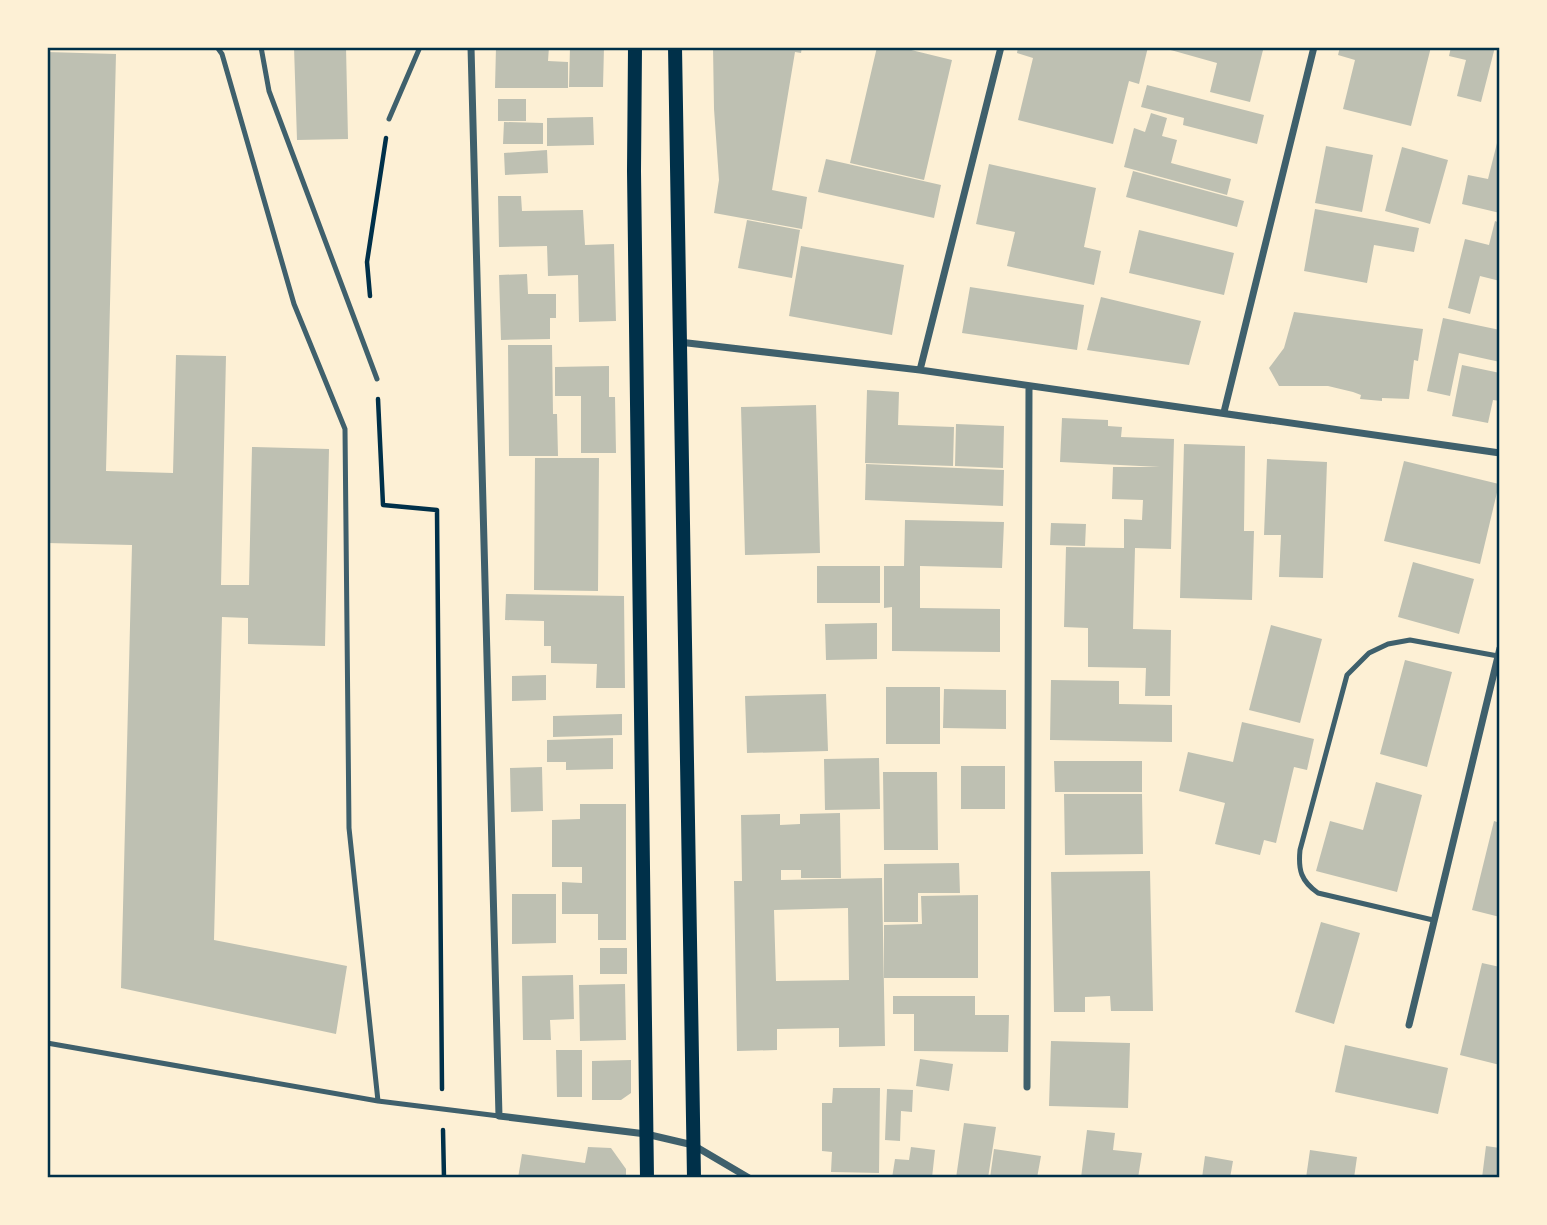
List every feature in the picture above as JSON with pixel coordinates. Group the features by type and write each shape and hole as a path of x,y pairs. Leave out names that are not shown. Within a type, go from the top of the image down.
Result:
{"main road":[{"path":"635,47 634,171 647,1178"},
{"path":"675,47 694,1178"}],"street":[{"path":"471,47 499,1116 646,1134 693,1145 749,1178"},
{"path":"920,370 1001,47"},
{"path":"1224,412 1314,47"},
{"path":"679,342 920,370 1500,453"},
{"path":"1027,1087 1030,386"},
{"path":"1409,1025 1499,652"}],"lane":[{"path":"218,47 294,304 345,429 349,828 378,1101"},
{"path":"261,47 269,91 377,379"},
{"path":"389,119 420,47"},
{"path":"1433,920 1318,893 1301,876 1298,864 1300,849 1347,675 1369,653 1388,644 1410,640 1499,652"},
{"path":"47,1043 378,1101 499,1116"}],"path":[{"path":"370,301 367,262 389,119"},
{"path":"377,379 383,505 437,510 444,1178"}],"building":[{"path":"294,47 346,47 348,139 297,140"},
{"path":"496,47 549,47 548,61 568,62 568,88 495,88"},
{"path":"570,47 604,47 603,87 569,87"},
{"path":"713,47 802,47 801,53 795,52 772,190 807,197 802,229 714,213 719,180"},
{"path":"877,47 899,47 952,60 924,180 850,163"},
{"path":"1018,47 1148,47 1139,84 1129,81 1113,144 1018,120 1033,58 1017,53"},
{"path":"1160,47 1252,47 1263,50 1250,102 1210,92 1217,63"},
{"path":"1340,47 1431,47 1411,126 1343,109 1355,60 1338,55"},
{"path":"1451,47 1495,47 1481,102 1457,96 1466,60 1449,56"},
{"path":"47,52 116,54 106,471 173,473 176,355 226,356 221,585 249,585 252,447 329,449 325,646 248,644 248,618 222,617 214,940 347,966 336,1034 121,988 132,545 47,543"},
{"path":"1147,85 1264,115 1257,144 1183,125 1184,118 1141,107"},
{"path":"498,99 526,99 526,121 498,121"},
{"path":"1151,113 1167,118 1162,136 1177,140 1171,163 1231,179 1227,195 1124,167 1134,128 1145,132"},
{"path":"593,117 594,145 547,146 547,118"},
{"path":"504,122 543,123 543,144 503,144"},
{"path":"1499,135 1500,213 1462,204 1468,175 1488,179"},
{"path":"1326,146 1373,155 1362,212 1315,203"},
{"path":"1402,147 1448,160 1430,224 1385,211"},
{"path":"547,150 548,173 505,175 504,153"},
{"path":"826,159 941,185 934,218 818,192"},
{"path":"989,164 1096,188 1084,247 1101,251 1094,285 1007,266 1015,232 976,224"},
{"path":"1133,171 1244,201 1237,227 1126,197"},
{"path":"498,196 521,196 522,211 583,210 585,245 614,244 616,321 579,322 578,275 548,276 547,246 499,247"},
{"path":"1315,209 1419,228 1414,252 1374,245 1367,283 1304,271"},
{"path":"747,220 800,230 792,278 738,268"},
{"path":"1495,221 1500,223 1500,281 1480,276 1470,314 1448,308 1465,239 1489,245"},
{"path":"1139,230 1234,253 1224,295 1129,273"},
{"path":"801,246 904,265 892,335 789,316"},
{"path":"527,274 528,294 556,294 556,318 550,318 550,339 501,340 499,275"},
{"path":"970,287 1084,305 1077,350 962,333"},
{"path":"1101,297 1201,321 1189,365 1087,350"},
{"path":"1294,312 1423,329 1418,361 1414,360 1409,399 1360,399 1361,395 1328,386 1279,386 1269,368 1284,348"},
{"path":"1443,318 1500,330 1500,362 1459,353 1450,396 1427,391"},
{"path":"508,345 552,345 553,414 557,414 558,456 509,456"},
{"path":"1462,365 1500,373 1500,401 1493,400 1488,423 1452,416"},
{"path":"609,366 609,397 615,397 616,453 581,453 581,396 555,396 555,367"},
{"path":"867,390 899,392 898,425 954,427 953,466 865,463"},
{"path":"816,405 820,553 745,555 741,407"},
{"path":"1062,418 1108,420 1108,426 1122,427 1121,437 1174,439 1171,549 1135,548 1133,629 1171,630 1170,696 1145,696 1146,668 1088,667 1088,628 1064,627 1066,547 1124,548 1124,519 1142,520 1143,500 1112,499 1113,467 1160,467 1060,462"},
{"path":"956,424 1004,426 1003,468 955,466"},
{"path":"1184,444 1245,446 1244,531 1254,531 1252,600 1180,598"},
{"path":"535,458 599,458 598,591 534,590"},
{"path":"1267,459 1327,462 1323,578 1279,577 1281,535 1264,535"},
{"path":"1404,461 1499,484 1480,564 1384,541"},
{"path":"866,464 1004,470 1003,506 865,500"},
{"path":"905,520 1004,522 1002,568 920,566 920,608 1000,609 1000,652 892,651 892,607 884,608 884,566 904,566"},
{"path":"1051,523 1086,524 1085,546 1050,545"},
{"path":"1413,562 1474,579 1459,634 1398,617"},
{"path":"817,566 880,566 880,603 817,603"},
{"path":"506,594 624,596 625,688 596,688 597,664 551,663 551,646 544,646 544,621 505,620"},
{"path":"877,623 877,659 826,660 825,624"},
{"path":"1271,625 1322,639 1300,723 1249,710"},
{"path":"1405,660 1452,672 1427,767 1380,754"},
{"path":"546,675 546,700 512,701 512,676"},
{"path":"1051,680 1119,681 1119,704 1172,705 1172,742 1050,740"},
{"path":"886,687 940,687 940,744 886,744"},
{"path":"944,689 1006,690 1006,729 943,728"},
{"path":"826,694 828,751 747,753 745,696"},
{"path":"622,714 622,735 553,737 553,716"},
{"path":"1242,722 1314,739 1307,770 1294,767 1276,843 1264,840 1260,855 1215,844 1225,803 1179,791 1188,752 1233,762"},
{"path":"613,738 613,769 566,770 566,762 547,762 547,740"},
{"path":"879,758 880,809 825,810 824,759"},
{"path":"1054,761 1142,761 1142,792 1055,792"},
{"path":"961,766 1005,766 1005,809 961,809"},
{"path":"542,767 543,811 511,812 510,768"},
{"path":"883,772 937,772 938,850 884,850"},
{"path":"1376,782 1422,795 1397,892 1316,871 1330,821 1363,830"},
{"path":"1064,794 1142,794 1143,854 1065,855"},
{"path":"580,804 626,804 626,940 598,940 598,914 562,914 562,882 582,883 582,867 552,867 552,820 580,819"},
{"path":"840,813 841,878 801,878 801,870 781,870 781,880 882,878 885,1046 839,1047 839,1028 777,1029 777,1050 737,1051 734,881 742,881 741,815 780,814 780,825 800,824 800,814","holes":["848,908 849,980 776,981 774,910"]},
{"path":"1494,821 1500,823 1500,917 1472,910"},
{"path":"959,863 960,893 918,893 918,922 884,922 884,864"},
{"path":"1150,871 1153,1011 1111,1011 1110,996 1085,997 1085,1012 1054,1012 1051,872"},
{"path":"512,894 556,894 556,943 512,944"},
{"path":"978,895 978,978 884,978 884,925 922,924 921,896"},
{"path":"1321,922 1360,933 1334,1024 1295,1012"},
{"path":"600,948 627,948 627,974 600,974"},
{"path":"1482,963 1500,967 1500,1065 1460,1055"},
{"path":"573,975 574,1019 550,1020 551,1040 523,1040 522,976"},
{"path":"625,984 626,1040 580,1041 579,985"},
{"path":"893,996 975,996 975,1015 1009,1015 1008,1052 914,1051 914,1014 893,1014"},
{"path":"1051,1041 1130,1043 1128,1108 1049,1106"},
{"path":"1345,1045 1448,1068 1438,1114 1335,1092"},
{"path":"556,1050 582,1050 582,1097 557,1097"},
{"path":"920,1059 953,1064 949,1091 916,1086"},
{"path":"631,1060 631,1093 621,1100 592,1100 592,1061"},
{"path":"833,1088 880,1088 879,1173 831,1172 832,1152 822,1151 822,1103 832,1103"},
{"path":"887,1089 913,1090 912,1112 901,1111 900,1141 885,1140"},
{"path":"964,1123 996,1127 988,1178 956,1178"},
{"path":"1087,1130 1115,1133 1113,1150 1142,1153 1138,1178 1081,1178"},
{"path":"1486,1146 1500,1148 1500,1178 1482,1178"},
{"path":"588,1147 611,1148 626,1169 626,1178 518,1178 522,1154 585,1163"},
{"path":"911,1147 935,1150 932,1178 892,1178 895,1159 909,1160"},
{"path":"994,1149 1041,1156 1037,1178 990,1178"},
{"path":"1310,1150 1357,1157 1354,1178 1306,1178"},
{"path":"1205,1156 1233,1161 1230,1178 1202,1178"}]}
